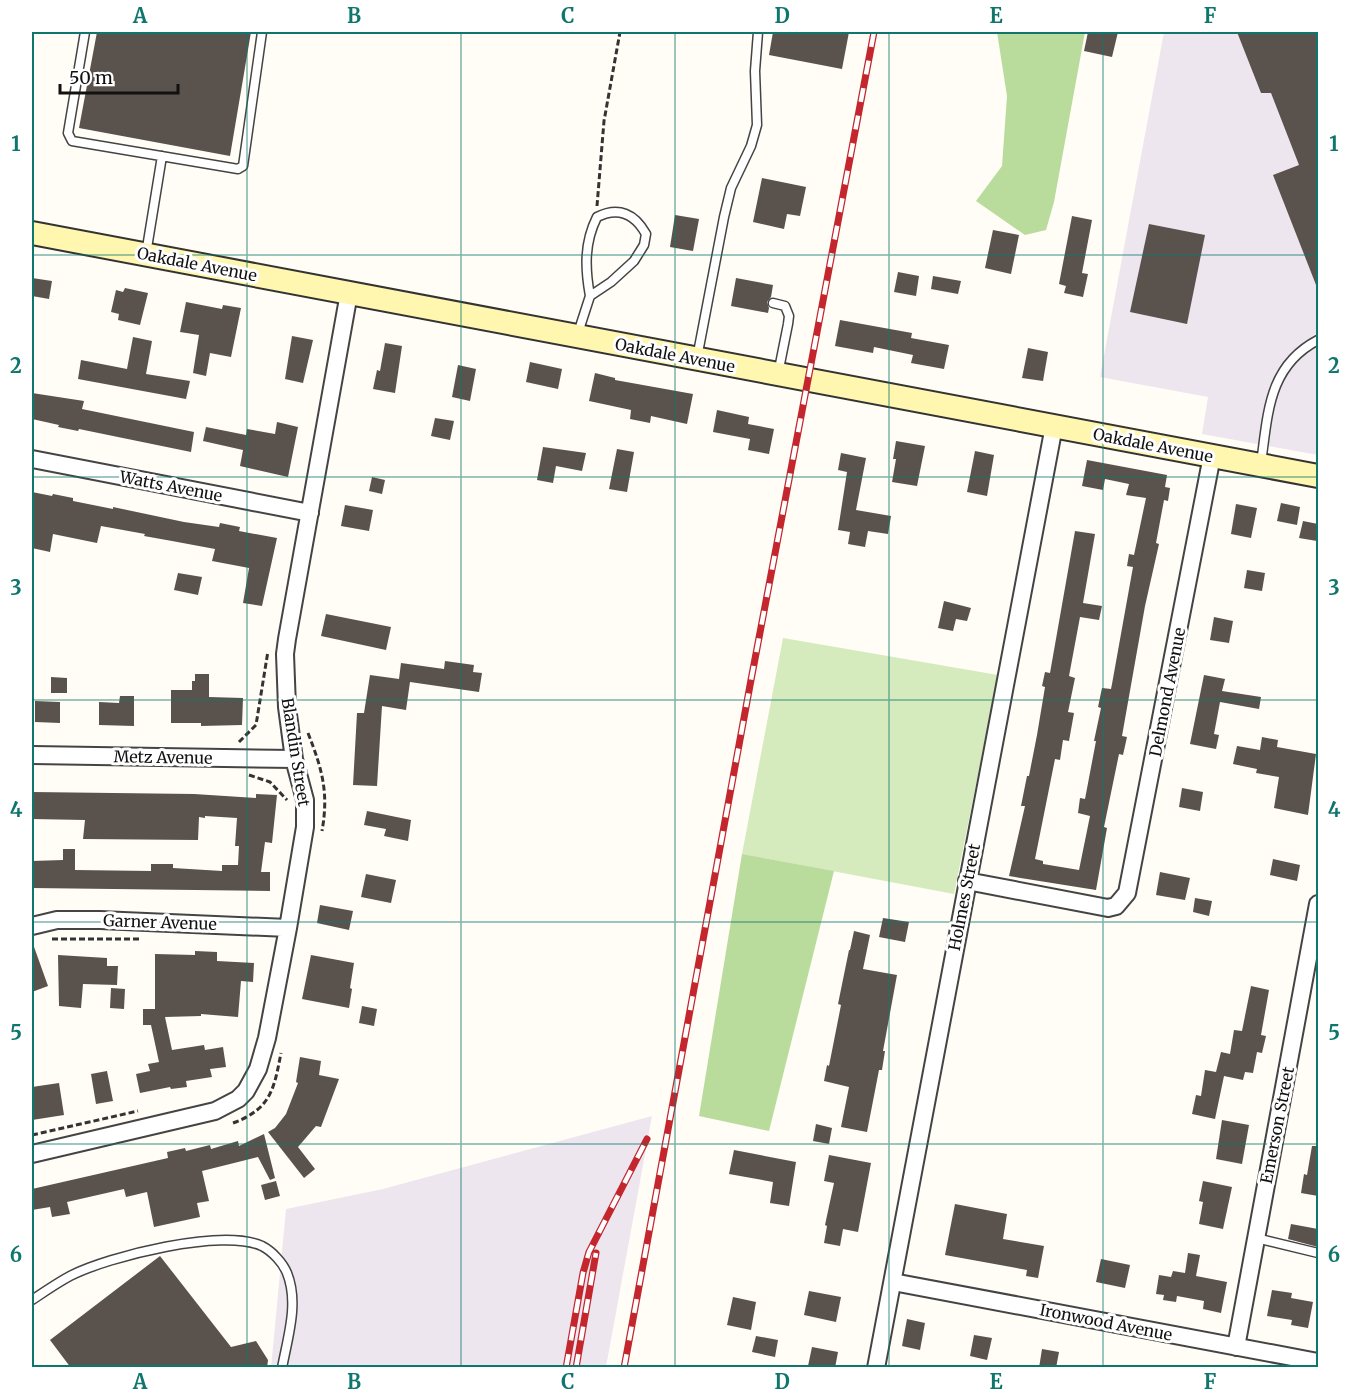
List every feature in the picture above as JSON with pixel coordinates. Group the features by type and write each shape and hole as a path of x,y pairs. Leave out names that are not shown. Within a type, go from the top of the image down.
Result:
{"street":[{"name":"Oakdale Avenue","path":"32,233 1318,476"},
{"name":"Blandin Street","path":"32,1154 215,1111 238,1099 246,1091 258,1069 267,1038 305,827 305,800 294,759 287,707 285,654 349,293"},
{"name":"Holmes Street","path":"876,1368 1054,426"},
{"name":"Delmond Avenue","path":"967,881 1108,908 1116,906 1127,893 1212,456"},
{"name":"Watts Avenue","path":"32,459 310,513"},
{"name":"Metz Avenue","path":"32,755 294,759"},
{"name":"Emerson Street","path":"1236,1347 1318,912"},
{"name":"Garner Avenue","path":"32,926 57,920 100,920 288,928"},
{"name":"Ironwood Avenue","path":"893,1281 1318,1362"}],"lane":[{"path":"85,32 68,133 72,141 237,169 243,166 262,32"},
{"path":"697,359 731,188 752,146 757,125 755,71 758,32"},
{"path":"146,255 162,156"},
{"path":"577,336 590,296 586,277 586,245 591,228 597,217 613,211 635,218 646,234 645,245 634,261 611,282 590,296"},
{"path":"773,303 785,306 789,316 778,374"},
{"path":"1261,465 1270,400 1276,385 1295,357 1308,345 1318,340"},
{"path":"1256,1238 1318,1253"},
{"path":"32,1300 71,1276 140,1252 216,1240 242,1240 263,1246 274,1254 286,1271 293,1307 282,1368"}],"path":[{"path":"597,217 604,121 620,32"},
{"path":"234,744 244,738 256,725 269,643"},
{"path":"244,775 270,782 282,793 291,808"},
{"path":"47,939 152,939"},
{"path":"32,1135 144,1110"}],"shaded area":[{"path":"1164,32 1318,32 1318,455 1202,434 1208,397 1100,377"},
{"path":"652,1116 606,1367 271,1368 286,1209 383,1189"}],"green space":[{"path":"997,32 1085,32 1054,202 1046,230 1025,235 976,201 1002,166 1007,96"},
{"path":"783,638 998,675 954,894 742,854"},
{"path":"742,854 834,871 769,1131 699,1116"}],"building":[{"path":"97,32 251,32 230,156 79,128"},
{"path":"773,32 849,32 842,69 769,55"},
{"path":"1088,32 1118,32 1112,57 1084,51"},
{"path":"1237,32 1318,32 1318,290 1273,175 1299,165 1271,93 1261,93"},
{"path":"762,178 806,187 800,216 787,214 784,229 753,222"},
{"path":"675,215 699,219 693,251 670,247"},
{"path":"1072,216 1092,220 1082,273 1088,274 1083,297 1064,293 1066,286 1059,284"},
{"path":"1149,224 1205,235 1187,324 1130,312"},
{"path":"993,230 1019,235 1011,274 985,268"},
{"path":"898,272 919,276 916,296 894,292"},
{"path":"933,276 961,281 958,294 931,289"},
{"path":"32,278 52,281 49,299 32,296"},
{"path":"736,278 773,285 771,297 767,302 768,313 731,306"},
{"path":"125,288 148,293 140,325 118,320 119,314 111,312 116,290 123,292"},
{"path":"186,302 222,309 223,305 241,308 231,357 210,353 206,376 193,373 199,335 180,332"},
{"path":"840,320 912,333 911,338 949,345 944,369 911,363 913,355 874,347 873,353 835,346"},
{"path":"292,336 313,340 303,383 285,379"},
{"path":"133,337 152,341 146,374 190,381 186,399 78,379 81,360 127,369"},
{"path":"385,343 402,346 395,393 373,389 377,370 380,371"},
{"path":"1028,348 1048,352 1043,381 1022,378"},
{"path":"530,362 562,369 558,389 526,382"},
{"path":"458,365 476,369 470,401 452,397"},
{"path":"595,373 615,378 615,380 693,394 687,424 651,416 650,423 630,419 631,410 589,401"},
{"path":"32,393 84,401 82,409 194,432 191,452 79,429 78,431 58,427 59,425 32,419"},
{"path":"717,410 749,417 748,424 774,429 769,454 748,450 750,439 713,432"},
{"path":"435,418 454,421 450,440 431,436"},
{"path":"277,422 298,427 288,477 240,466 243,450 203,441 206,427 246,435 247,429 275,434"},
{"path":"896,441 925,446 917,486 892,482"},
{"path":"543,447 586,453 582,471 556,466 553,483 537,480"},
{"path":"617,449 634,452 627,492 609,489"},
{"path":"975,451 994,455 987,496 967,492"},
{"path":"841,453 866,458 856,510 891,516 888,534 868,531 865,547 848,544 850,532 838,530 847,472 838,470"},
{"path":"1087,460 1167,475 1165,487 1170,488 1168,501 1164,500 1156,543 1159,544 1145,606 1122,736 1127,737 1123,755 1119,754 1104,827 1107,828 1096,890 1009,876 1025,806 1021,806 1037,735 1045,687 1042,686 1045,672 1050,673 1075,531 1095,534 1083,603 1102,606 1099,620 1080,617 1069,676 1075,678 1068,712 1074,713 1069,741 1063,740 1060,760 1055,759 1035,859 1043,861 1043,864 1079,870 1090,816 1078,813 1080,798 1085,799 1096,741 1094,741 1101,708 1098,707 1102,688 1111,689 1133,567 1127,566 1129,554 1134,555 1146,498 1126,495 1129,484 1105,479 1103,490 1082,486"},
{"path":"372,477 385,480 382,494 369,491"},
{"path":"32,492 52,496 53,494 73,498 73,501 184,522 219,527 220,523 240,527 239,531 277,538 262,606 243,603 249,568 212,561 215,549 101,526 97,543 53,534 50,552 32,548"},
{"path":"1281,503 1300,507 1297,525 1277,521"},
{"path":"1236,504 1257,508 1251,538 1231,534"},
{"path":"345,505 373,510 369,531 341,526"},
{"path":"1303,521 1318,524 1317,541 1299,538"},
{"path":"1247,570 1265,573 1262,591 1244,588"},
{"path":"178,573 202,577 198,595 174,590"},
{"path":"944,601 971,608 967,621 956,619 953,631 938,628"},
{"path":"326,614 391,627 386,650 321,636"},
{"path":"1214,617 1233,621 1229,643 1210,640"},
{"path":"445,661 474,665 473,672 482,673 479,692 410,682 406,710 382,706 377,786 353,785 357,713 364,713 370,675 399,679 401,663 444,669"},
{"path":"195,674 209,674 209,697 243,698 242,725 201,726 201,723 171,723 171,690 192,690"},
{"path":"1204,675 1225,679 1222,691 1261,697 1259,709 1220,702 1214,734 1219,735 1216,749 1190,744"},
{"path":"51,677 67,678 67,693 51,693"},
{"path":"120,696 134,696 134,726 99,725 99,702 119,703"},
{"path":"35,701 60,702 60,723 35,722"},
{"path":"1262,737 1278,740 1277,747 1316,754 1308,815 1274,808 1279,777 1256,773 1257,769 1233,764 1237,746 1260,750"},
{"path":"1182,788 1203,792 1200,811 1179,807"},
{"path":"32,792 194,794 256,798 256,794 277,795 272,843 265,842 261,872 270,872 270,891 32,888 32,861 63,860 63,849 75,849 75,870 151,871 151,864 173,864 173,868 222,871 222,865 238,865 239,846 235,846 237,818 205,816 205,818 199,817 198,840 83,839 85,820 32,819"},
{"path":"367,811 411,820 408,841 384,836 386,829 364,825"},
{"path":"1273,859 1300,865 1297,881 1270,875"},
{"path":"1160,872 1190,878 1185,900 1156,895"},
{"path":"366,874 396,880 391,903 361,897"},
{"path":"1195,898 1212,901 1209,916 1193,912"},
{"path":"320,905 353,911 349,930 317,923"},
{"path":"883,918 909,922 905,942 879,937"},
{"path":"854,931 870,935 863,969 897,975 883,1051 885,1051 882,1070 879,1070 867,1132 841,1127 849,1087 824,1081 827,1065 829,1066 841,1005 838,1004"},
{"path":"32,945 48,986 32,992"},
{"path":"195,951 217,952 217,961 254,963 253,982 241,981 238,1017 201,1014 201,1016 165,1017 172,1050 204,1045 205,1050 223,1047 226,1067 210,1069 212,1077 186,1081 187,1087 171,1089 170,1087 140,1093 136,1074 150,1071 148,1064 159,1062 151,1025 143,1025 143,1009 155,1009 155,954 195,955"},
{"path":"58,955 107,958 107,966 118,966 117,985 83,984 81,1008 59,1006"},
{"path":"311,955 354,963 349,1008 302,999"},
{"path":"1251,986 1269,990 1261,1035 1266,1036 1262,1053 1257,1052 1253,1073 1245,1072 1243,1080 1224,1076 1215,1119 1192,1114 1196,1095 1201,1096 1205,1070 1216,1072 1221,1052 1230,1054 1234,1030 1242,1031"},
{"path":"111,988 125,989 124,1009 110,1008"},
{"path":"362,1006 377,1009 374,1026 359,1023"},
{"path":"300,1057 321,1061 319,1075 339,1079 321,1127 316,1126 298,1147 315,1169 304,1178 268,1132 275,1128 286,1114 298,1083 296,1082"},
{"path":"107,1071 113,1101 96,1104 91,1074"},
{"path":"59,1083 64,1115 32,1120 32,1087"},
{"path":"1222,1120 1249,1125 1242,1164 1216,1159"},
{"path":"816,1124 832,1128 829,1144 813,1141"},
{"path":"264,1134 275,1178 270,1180 258,1157 202,1171 209,1201 197,1203 200,1217 154,1227 147,1192 126,1197 124,1189 67,1202 70,1214 52,1217 50,1207 32,1210 32,1189 168,1158 167,1152 185,1148 186,1151 210,1145 211,1149 238,1141 239,1146"},
{"path":"1312,1146 1318,1146 1318,1196 1301,1193"},
{"path":"734,1150 796,1162 789,1206 770,1203 773,1182 729,1174"},
{"path":"829,1155 871,1163 858,1232 843,1229 840,1246 824,1243 827,1226 825,1225 834,1183 824,1181"},
{"path":"276,1181 280,1196 265,1200 261,1185"},
{"path":"1203,1181 1232,1187 1223,1229 1199,1224 1203,1202 1199,1201"},
{"path":"955,1204 1007,1214 1003,1239 1044,1246 1038,1278 1026,1276 1027,1270 945,1255"},
{"path":"1291,1224 1318,1229 1318,1247 1288,1239"},
{"path":"1188,1253 1200,1255 1196,1276 1227,1282 1221,1313 1203,1309 1204,1301 1177,1296 1176,1302 1163,1300 1164,1295 1156,1294 1159,1275 1171,1277 1173,1271 1185,1273"},
{"path":"160,1256 231,1347 256,1341 268,1360 267,1368 71,1368 50,1340"},
{"path":"1101,1259 1130,1265 1125,1288 1096,1282"},
{"path":"1272,1290 1292,1293 1291,1298 1313,1302 1308,1328 1291,1325 1292,1320 1267,1316"},
{"path":"809,1291 841,1297 836,1322 804,1315"},
{"path":"733,1297 756,1302 751,1330 727,1325"},
{"path":"907,1319 925,1323 920,1350 902,1346"},
{"path":"974,1335 992,1338 987,1360 970,1356"},
{"path":"756,1336 778,1340 775,1357 752,1352"},
{"path":"812,1347 838,1352 835,1368 808,1366"},
{"path":"1042,1349 1059,1352 1056,1368 1039,1368"}],"railway":[{"path":"624,1368 874,32"},
{"path":"566,1368 583,1273 589,1252 647,1139"},
{"path":"576,1368 596,1253"}]}
